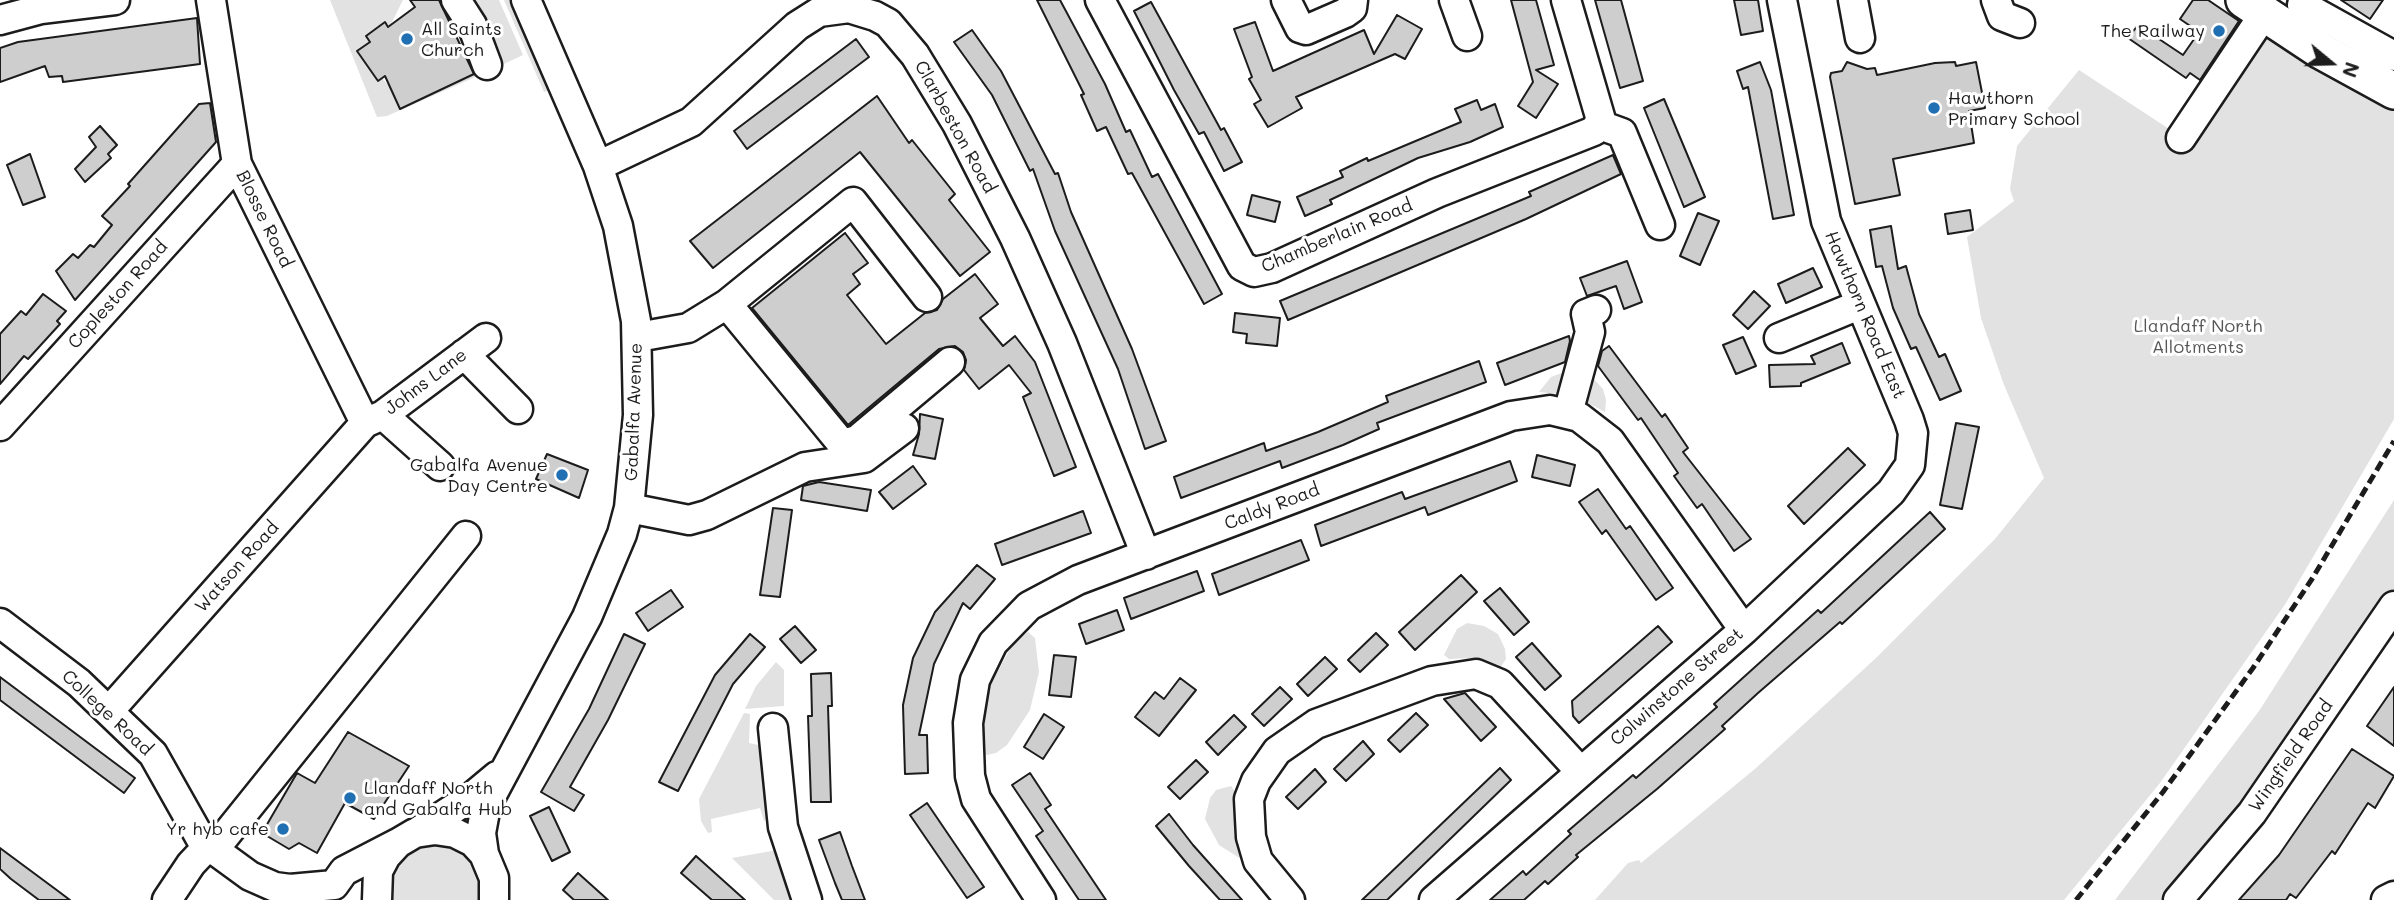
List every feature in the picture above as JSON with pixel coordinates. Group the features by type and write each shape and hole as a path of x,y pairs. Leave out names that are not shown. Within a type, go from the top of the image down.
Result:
{"main road":[{"path":"2280,9 2394,91"}],"street":[{"path":"0,20 41,9 115,0"},
{"name":"Blosse Road","path":"211,0 237,164 374,419"},
{"path":"456,0 472,24 487,65"},
{"name":"Gabalfa Avenue","path":"491,877 483,818 502,772 587,617 609,571 629,508 638,415 638,337 626,261 598,166 526,0"},
{"name":"Chamberlain Road","path":"1100,0 1242,266 1248,270 1272,268 1437,193 1597,127"},
{"path":"1286,0 1300,28 1306,30 1345,13 1352,8 1353,0"},
{"path":"1454,0 1467,36"},
{"path":"1566,0 1597,127 1622,133 1660,225"},
{"name":"Hawthorn Road East","path":"1782,0 1826,221 1913,433 1910,465"},
{"path":"1853,0 1860,38"},
{"path":"1996,0 2002,16 2020,23"},
{"name":"Clarbeston Road","path":"598,166 691,122 797,26 819,12 849,8 888,23 915,55 957,124 1015,238 1062,343 1146,555"},
{"path":"2181,138 2280,9 2394,56"},
{"name":"Copleston Road","path":"0,426 237,164"},
{"path":"638,337 688,328 727,304 853,202 927,297"},
{"path":"727,304 842,444 857,440 950,362"},
{"path":"1779,338 1860,305"},
{"path":"1568,413 1590,332 1586,314 1596,310"},
{"name":"Johns Lane","path":"374,419 486,338"},
{"path":"464,354 518,409"},
{"name":"Caldy Road","path":"1041,900 976,799 970,776 967,745 975,680 993,643 1029,606 1077,580 1523,412 1550,410 1568,413 1591,425 1610,441 1744,630"},
{"path":"374,419 440,466"},
{"name":"Watson Road","path":"109,710 374,419"},
{"path":"629,508 689,520 707,515 805,467 864,458 904,428"},
{"name":"Colwinstone Street","path":"1434,900 1744,630 1892,492 1910,465"},
{"path":"167,900 191,864 211,849 466,536"},
{"name":"Wingfield Road","path":"2178,900 2252,813 2394,606"},
{"name":"College Road","path":"0,623 109,710 161,764 188,819 211,849 250,876 275,887 303,890 334,885"},
{"path":"1290,900 1258,861 1251,837 1250,799 1256,781 1277,751 1316,724 1432,681 1476,674 1500,684 1580,771"},
{"path":"773,728 783,827 807,900"},
{"name":"Gabalfa Avenue","path":"406,838 472,796 502,772"},
{"path":"365,900 334,885 344,871 406,838 435,830 455,833 472,842 491,877 513,900"},
{"path":"377,900 378,871 406,838"},
{"path":"2386,900 2394,896"}],"green space":[{"path":"330,0 403,0 390,26 384,22 366,35 370,42 357,51 390,87 401,109 481,71 482,74 387,116 377,117"},
{"path":"461,0 499,0 523,55 493,69"},
{"path":"504,0 517,0 554,88 544,92"},
{"name":"Llandaff North Allotments","path":"2260,35 2291,46 2394,104 2394,419 2286,603 2160,783 2064,900 1595,900 1628,863 1639,860 1641,863 1756,768 1876,658 1995,539 2044,478 2004,385 1981,318 1967,237 2014,201 2010,189 2017,146 2079,70 2186,140 2238,78"},
{"path":"1567,371 1559,394 1539,392 1551,377"},
{"path":"1590,375 1603,389 1605,412 1586,402"},
{"path":"2394,500 2394,588 2251,797 2165,900 2115,900 2259,711"},
{"path":"1467,623 1484,626 1498,634 1506,659 1500,668 1473,658 1449,659 1444,655 1457,629"},
{"path":"1028,632 1035,638 1039,672 1030,710 1007,745 996,753 986,755 983,751 985,716 990,686 1013,643"},
{"path":"776,662 784,670 784,706 745,709 756,686"},
{"path":"744,713 750,714 749,743 763,746 772,814 764,821 760,808 711,819 712,832 708,833 701,821 699,799"},
{"path":"1231,786 1236,793 1237,828 1244,858 1241,859 1219,845 1205,819 1210,798 1216,790"},
{"path":"421,841 453,841 478,862 483,900 389,900 388,876 395,861"},
{"path":"777,850 801,900 774,900 732,858"}],"building":[{"path":"410,0 439,0 474,74 400,109 385,76 378,81 357,51 370,42 366,36 385,22 388,27 415,7"},
{"path":"1037,0 1060,0 1105,84 1126,132 1130,130 1152,177 1158,174 1222,294 1204,304 1132,173 1128,174 1106,127 1097,131 1081,95 1084,94"},
{"path":"1511,0 1536,0 1554,65 1536,70 1558,84 1536,118 1518,106 1533,82"},
{"path":"1595,0 1621,0 1643,81 1620,88"},
{"path":"1734,0 1758,0 1763,31 1741,35"},
{"path":"2193,0 2208,0 2239,21 2200,80 2190,73 2186,78 2128,38 2138,25 2183,55 2199,32 2180,19"},
{"path":"2341,0 2383,0 2370,19"},
{"path":"1151,2 1221,130 1224,128 1242,162 1224,171 1204,132 1199,134 1174,90 1134,11"},
{"path":"1397,15 1422,29 1405,59 1395,54 1296,97 1302,108 1268,127 1254,104 1261,100 1249,79 1252,77 1234,29 1255,22 1273,71 1364,30 1374,54"},
{"path":"197,18 200,64 63,82 62,76 49,77 45,66 0,82 0,48 18,42"},
{"path":"972,30 1001,71 1055,174 1058,173 1071,212 1132,349 1166,441 1145,449 1118,369 1055,231 1033,169 1030,171 992,95 954,42"},
{"path":"856,39 869,57 747,149 734,131"},
{"path":"1760,62 1771,90 1794,215 1773,219 1748,87 1743,89 1737,71"},
{"path":"1847,62 1867,69 1875,68 1877,75 1935,63 1955,62 1956,66 1976,62 1985,108 1969,111 1974,143 1893,159 1900,195 1855,204 1830,77 1831,73 1842,71"},
{"path":"877,96 909,143 912,140 955,194 949,200 990,252 960,276 860,152 713,268 690,241"},
{"path":"1664,99 1705,197 1684,207 1644,108"},
{"path":"1477,100 1481,110 1495,104 1503,127 1470,142 1418,158 1330,200 1332,204 1305,216 1297,197 1343,177 1340,171 1367,158 1368,161 1461,122 1455,109"},
{"path":"210,103 216,142 75,300 56,271 73,254 78,258 90,245 94,247 112,225 102,216 199,104"},
{"path":"100,126 117,145 108,154 111,158 85,182 75,169 96,147 89,137"},
{"path":"30,154 45,197 23,205 7,165"},
{"path":"1613,155 1621,174 1526,219 1288,320 1280,301 1531,196 1529,192"},
{"path":"1252,195 1280,202 1275,222 1247,215"},
{"path":"1970,210 1973,230 1948,234 1945,214"},
{"path":"1698,213 1719,221 1700,265 1680,256"},
{"path":"1891,226 1898,269 1906,266 1919,314 1939,357 1945,354 1961,391 1940,400 1916,347 1911,349 1893,308 1882,266 1876,267 1870,230"},
{"path":"845,233 868,263 853,274 860,284 847,295 886,344 925,313 937,310 943,299 975,274 998,304 980,318 1003,346 1015,336 1035,362 1076,467 1054,476 1023,397 1031,393 1009,365 979,389 964,370 966,360 963,352 955,346 939,349 848,425 752,308"},
{"path":"1627,261 1642,302 1624,309 1616,286 1587,296 1580,278"},
{"path":"1813,268 1822,287 1786,303 1778,284"},
{"path":"1754,291 1770,306 1748,329 1733,315"},
{"path":"43,294 66,311 57,321 60,324 28,359 24,356 0,384 0,334 21,311 26,315"},
{"path":"1235,313 1280,318 1277,346 1246,343 1247,334 1233,332"},
{"path":"1569,336 1565,362 1505,385 1497,363"},
{"path":"1743,337 1756,366 1736,374 1723,345"},
{"path":"1842,343 1850,363 1801,383 1801,386 1770,387 1769,365 1815,364 1811,356"},
{"path":"1609,346 1662,417 1665,414 1688,448 1683,452 1751,539 1734,551 1702,504 1697,508 1674,476 1678,473 1641,418 1638,420 1598,366 1602,351"},
{"path":"1479,361 1486,382 1377,423 1379,429 1343,445 1282,468 1280,461 1181,498 1174,477 1264,443 1266,451 1318,432 1388,402 1386,396"},
{"path":"920,414 943,419 935,459 913,455 919,434"},
{"path":"1956,423 1979,427 1962,509 1940,505"},
{"path":"1848,448 1865,465 1804,524 1788,506"},
{"name":"Gabalfa Avenue Day Centre","path":"547,454 588,470 579,498 536,479"},
{"path":"1537,455 1575,465 1570,486 1532,477"},
{"path":"1510,461 1517,481 1428,515 1425,507 1321,546 1315,525 1402,492 1405,499"},
{"path":"913,466 926,484 893,509 879,492"},
{"path":"819,482 871,490 867,511 801,500 803,486"},
{"path":"1598,489 1626,529 1630,526 1673,588 1656,600 1606,530 1602,534 1579,502"},
{"path":"773,508 792,510 780,597 760,595"},
{"path":"1083,511 1091,533 1002,565 995,544"},
{"path":"1930,512 1945,529 1842,624 1840,622 1758,693 1722,726 1725,729 1657,789 1576,855 1578,857 1548,884 1545,881 1524,900 1490,900 1523,871 1526,875 1571,834 1568,831 1633,775 1636,778 1717,707 1714,704 1818,610 1821,613"},
{"path":"1301,540 1309,560 1219,595 1212,574"},
{"path":"977,565 995,579 970,609 963,603 934,664 919,735 927,735 928,773 905,774 903,705 913,658 935,612"},
{"path":"1197,571 1204,591 1131,619 1124,598"},
{"path":"1461,575 1477,592 1415,650 1399,632"},
{"path":"1500,588 1529,622 1514,635 1484,601"},
{"path":"671,590 683,607 648,631 636,613"},
{"path":"1117,610 1124,630 1086,644 1079,624"},
{"path":"795,626 816,650 801,663 780,639"},
{"path":"1658,626 1672,642 1579,723 1573,716 1572,701"},
{"path":"1376,633 1388,645 1360,672 1348,660"},
{"path":"624,634 645,644 608,720 570,787 584,795 574,811 541,792 589,709"},
{"path":"750,634 765,647 733,684 678,791 659,782 715,675"},
{"path":"1532,643 1561,676 1545,690 1516,657"},
{"path":"1054,655 1076,657 1071,697 1049,695"},
{"path":"1325,657 1337,669 1308,696 1297,684"},
{"path":"831,673 832,706 828,706 831,802 811,802 808,716 812,716 811,674"},
{"path":"0,677 135,778 124,793 0,700"},
{"path":"1180,678 1196,690 1159,736 1135,717 1155,692 1164,699"},
{"path":"1280,687 1292,699 1264,726 1252,714"},
{"path":"2394,687 2394,746 2367,726"},
{"path":"1465,693 1496,727 1481,741 1444,699"},
{"path":"1416,713 1428,725 1400,752 1388,740"},
{"path":"1044,714 1064,727 1043,759 1024,747"},
{"path":"1234,715 1246,727 1218,755 1206,742"},
{"path":"348,732 409,766 374,819 345,803 317,853 299,843 289,849 262,833 297,773 315,783"},
{"path":"1363,741 1374,754 1346,781 1334,769"},
{"path":"2352,749 2394,776 2375,808 2368,803 2335,854 2332,851 2296,898 2290,894 2286,900 2239,900 2279,855"},
{"path":"1196,760 1208,772 1180,799 1168,787"},
{"path":"1500,768 1511,780 1387,900 1362,900"},
{"path":"1315,769 1326,782 1298,809 1286,797"},
{"path":"1030,773 1051,805 1045,809 1106,900 1079,900 1036,836 1043,831 1012,785"},
{"path":"927,803 984,887 967,898 910,815"},
{"path":"549,807 570,852 552,861 530,816"},
{"path":"1169,814 1242,900 1220,900 1189,866 1156,826"},
{"path":"840,832 865,900 842,900 819,840"},
{"path":"0,848 70,900 39,900 0,869"},
{"path":"696,856 745,900 712,900 681,873"},
{"path":"578,873 608,900 574,900 563,890"}],"railway":[{"path":"2076,900 2163,792 2253,668 2312,579 2394,441"}],"place":[{"name":"The Railway","path":"2219,31"},
{"name":"All Saints Church","path":"407,39"},
{"name":"Hawthorn Primary School","path":"1934,108"},
{"name":"Gabalfa Avenue Day Centre","path":"562,475"},
{"name":"Llandaff North and Gabalfa Hub","path":"350,798"},
{"name":"Yr hyb cafe","path":"283,829"}]}
